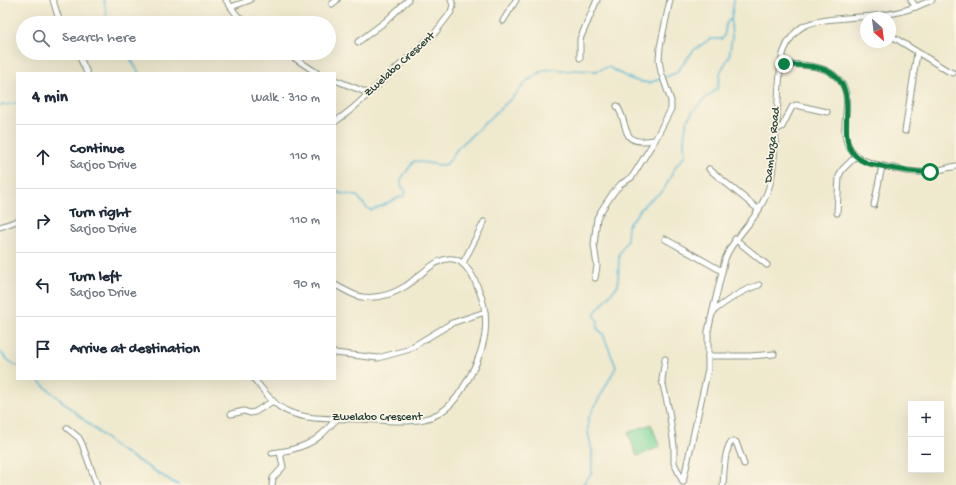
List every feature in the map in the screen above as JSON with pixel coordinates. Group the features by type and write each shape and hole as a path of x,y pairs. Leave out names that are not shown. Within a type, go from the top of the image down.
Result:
{"street":[{"path":"53,0 58,16"},
{"path":"226,0 239,16"},
{"path":"231,7 250,0"},
{"path":"332,4 337,0"},
{"path":"358,42 386,21 408,0"},
{"name":"Zwelabo Crescent","path":"336,121 352,109 439,28 451,12 453,5 451,0"},
{"path":"503,21 516,0"},
{"path":"580,58 580,39 598,0"},
{"path":"595,278 597,266 594,245 597,218 613,193 621,184 632,177 655,140 671,109 659,60 660,47 670,0"},
{"path":"911,0 916,7"},
{"name":"Dambuza Road","path":"896,12 916,7 932,0"},
{"name":"Dambuza Road","path":"683,483 683,473 705,386 708,369 708,331 722,271 727,254 735,239 759,210 770,186 781,64 784,51 791,38 802,27 813,23 834,19 860,18"},
{"path":"896,39 948,72 953,73"},
{"path":"904,131 917,53"},
{"path":"81,60 87,72"},
{"path":"298,60 316,72"},
{"path":"781,64 824,69 835,75 842,83 846,94 847,106 845,134 847,143 856,156 865,162 910,172 924,172 954,166 956,159"},
{"path":"336,80 368,93"},
{"path":"776,128 782,127 792,107 796,105 827,112"},
{"path":"617,106 623,119 625,129 631,139 640,142 655,140"},
{"path":"837,213 839,176 842,170 856,156"},
{"path":"874,205 882,166"},
{"path":"709,168 759,210"},
{"path":"0,227 16,221"},
{"path":"336,286 356,296 376,297 396,291 405,286 434,264 442,260 449,258 456,259 463,263 484,222"},
{"path":"665,239 722,271"},
{"path":"735,239 767,265"},
{"name":"Zwelabo Crescent","path":"255,380 273,401 285,410 302,416 403,420 423,419 439,414 456,398 468,379 482,350 485,337 485,312 481,295 463,263"},
{"path":"711,318 715,310 736,294 750,287 759,285"},
{"path":"336,353 378,358 407,350 452,322 485,312"},
{"path":"708,356 750,356 774,354"},
{"path":"665,359 662,380 669,411 674,446 674,463 683,483"},
{"path":"231,414 255,412 273,401"},
{"path":"272,453 293,450 317,438 338,418"},
{"path":"67,428 79,438 97,485"},
{"path":"723,485 726,455 730,442 736,442 744,464"},
{"path":"272,485 273,478 283,467 280,452"}],"green space":[{"path":"651,424 660,447 637,456 628,433"}],"waterway":[{"path":"104,0 107,16"},
{"path":"582,485 592,473 592,450 588,432 588,419 616,367 603,334 597,328 598,321 594,314 618,285 619,254 627,240 628,225 646,203 663,191 676,166 685,155 685,133 686,124 689,117 700,103 717,89 721,71 729,57 732,38 731,21 734,0"},
{"path":"336,192 357,196 367,208 371,210 380,207 404,196 406,192 401,185 401,179 414,161 440,165 447,164 457,149 514,96 527,81 544,70 555,69 568,71 596,71 608,67 633,80 649,83 676,73 694,50 710,39 722,39 725,34 727,23 731,19"},
{"path":"131,60 138,72"},
{"path":"0,105 16,103"},
{"path":"0,352 16,365"},
{"path":"37,380 117,448 178,485"}],"route":[{"path":"784,64 824,69 835,75 842,83 846,94 847,106 845,134 847,143 856,156 865,162 875,165 910,172 930,172"}]}
